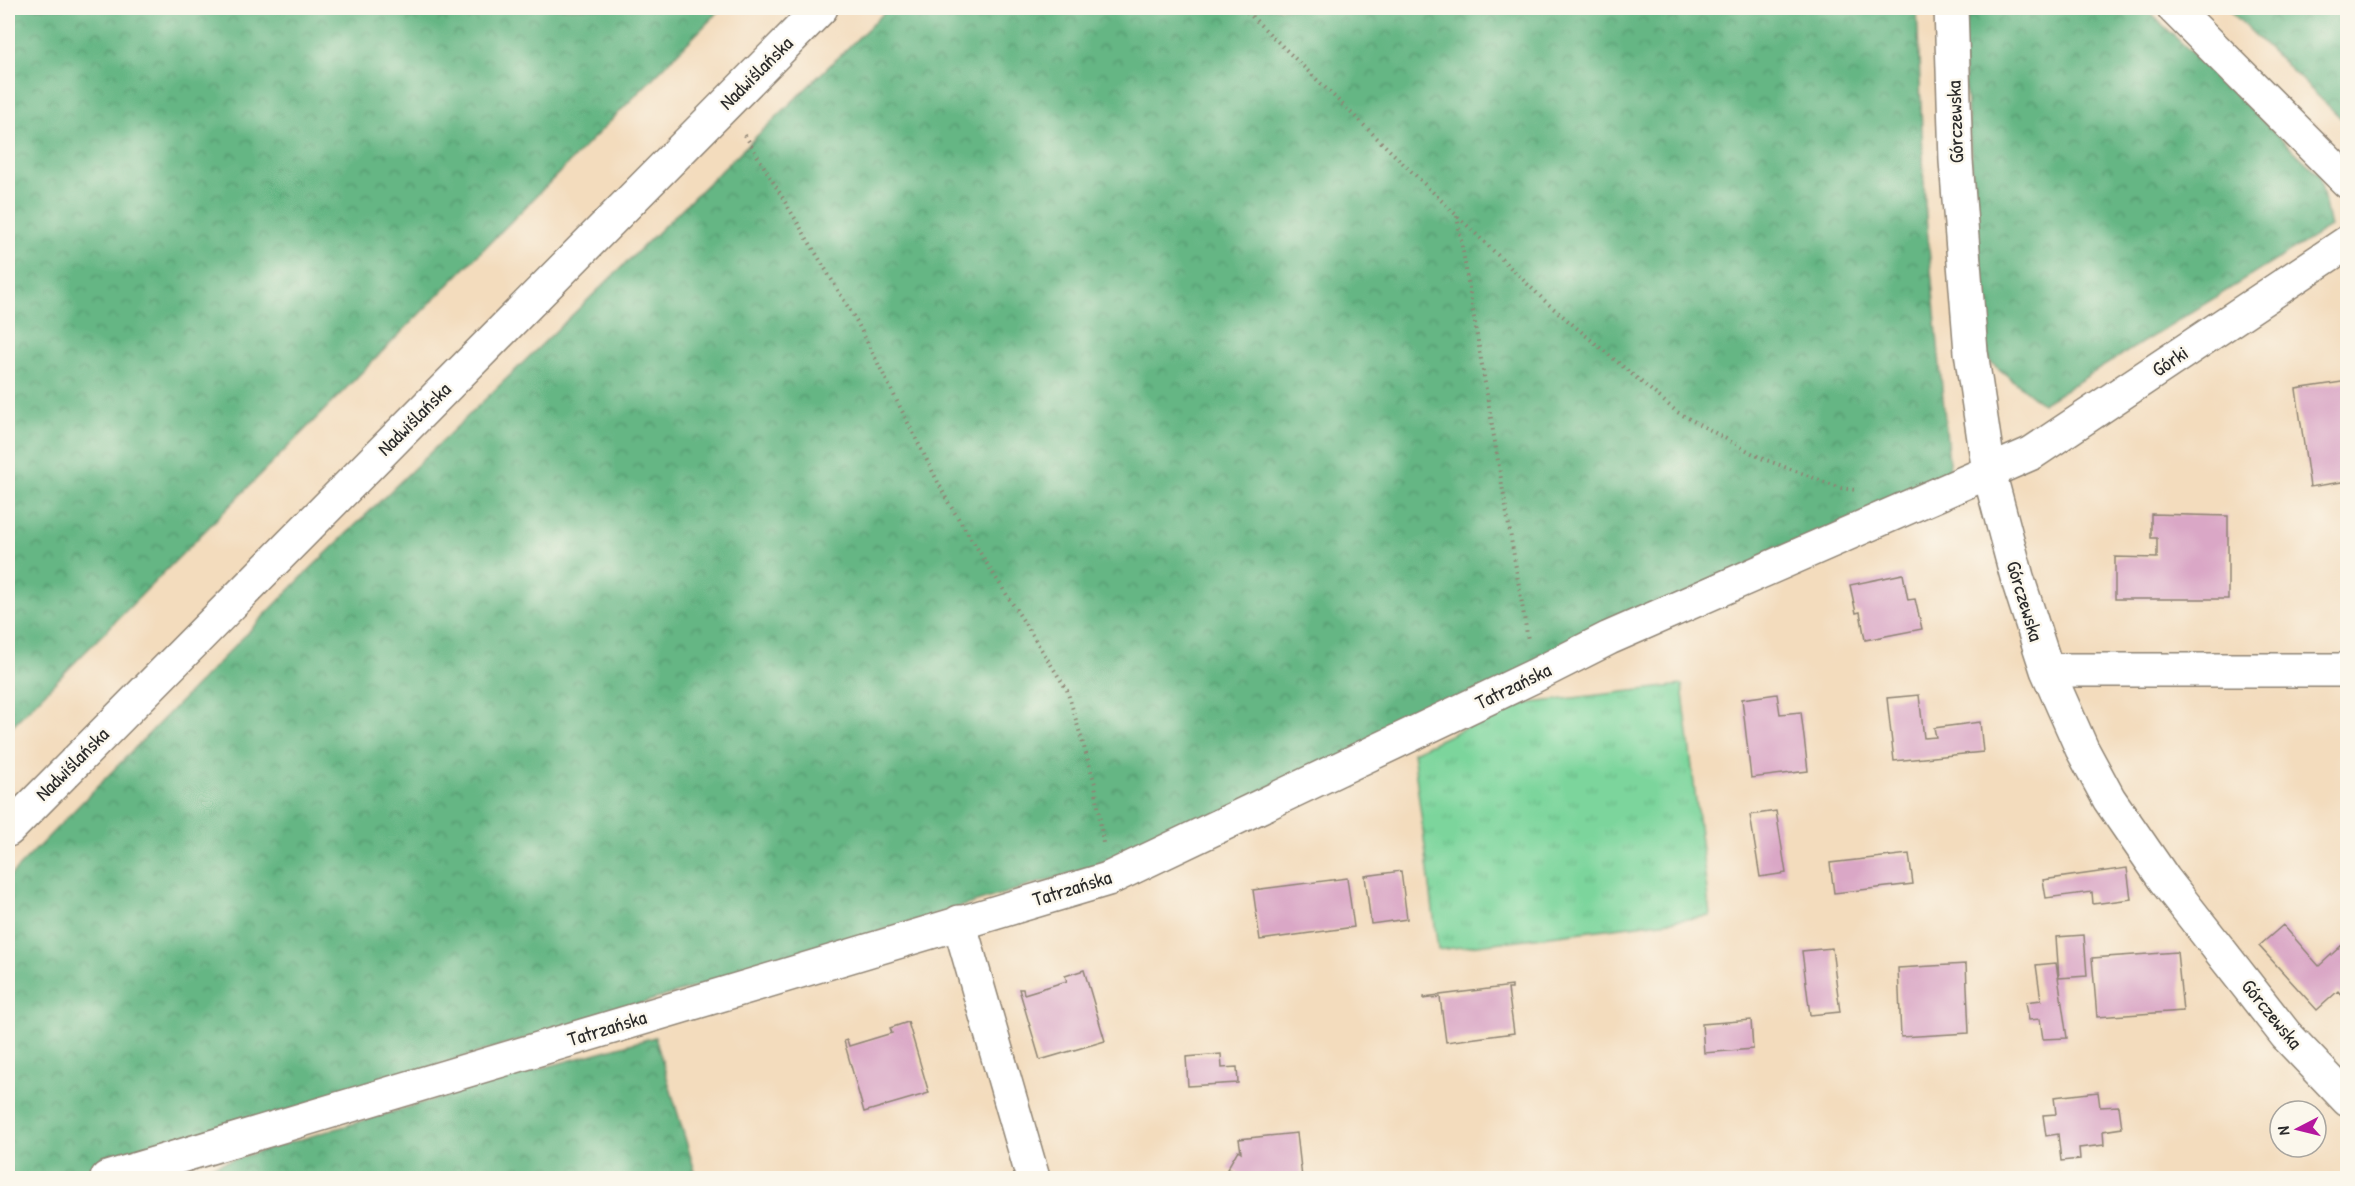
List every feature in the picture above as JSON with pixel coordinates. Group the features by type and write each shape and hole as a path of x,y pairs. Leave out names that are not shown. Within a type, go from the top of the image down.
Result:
{"street":[{"name":"Nadwiślańska","path":"8,830 821,8"},
{"name":"Górczewska","path":"1951,8 1956,161 1971,352 1989,472 2017,577 2047,670 2082,749 2109,799 2164,879 2286,1035 2348,1100"},
{"path":"2174,8 2348,182"},
{"name":"Górki","path":"1989,472 2032,453 2348,242"},
{"name":"Tatrzańska","path":"107,1179 1108,879 1609,638 1989,472"},
{"path":"2047,670 2348,670"},
{"path":"959,922 1033,1178"}],"path":[{"path":"1243,8 1547,303 1677,412 1761,458 1841,488 1863,490"},
{"path":"726,103 856,322 948,502 1067,690 1095,784 1108,879"},
{"path":"1457,216 1534,676"}],"green space":[{"path":"8,8 722,8 8,730"},
{"path":"889,8 1917,8 1925,206 1950,473 1259,797 1089,868 64,1178 8,1178 8,878 307,572"},
{"path":"1963,8 2145,8 2319,175 2330,227 2042,404 1987,359 1963,55"},
{"path":"2227,8 2347,8 2347,124"},
{"path":"1682,685 1710,916 1438,950 1413,752 1514,705"},
{"path":"655,1037 697,1178 171,1178 506,1078"}],"building":[{"path":"2348,381 2348,481 2310,487 2296,389"},
{"path":"2151,514 2228,516 2228,599 2115,599 2115,557 2157,558 2157,538 2151,538"},
{"path":"1903,574 1908,600 1915,599 1922,629 1865,640 1860,612 1856,613 1850,585"},
{"path":"1777,694 1780,714 1801,712 1808,771 1751,778 1742,699"},
{"path":"1919,695 1924,738 1936,737 1934,728 1980,722 1983,752 1894,761 1887,698"},
{"path":"1776,811 1786,873 1760,877 1750,815"},
{"path":"1909,854 1913,884 1834,893 1830,863"},
{"path":"2127,868 2131,899 2093,904 2092,892 2046,898 2043,880"},
{"path":"1401,871 1407,919 1371,924 1365,876"},
{"path":"1347,878 1354,927 1260,940 1253,890"},
{"path":"2283,925 2319,966 2343,944 2348,949 2348,1002 2338,991 2317,1010 2259,946"},
{"path":"2084,935 2087,976 2059,978 2056,937"},
{"path":"1832,948 1840,1012 1810,1015 1802,951"},
{"path":"2177,952 2183,1011 2097,1017 2092,958"},
{"path":"2056,963 2067,1038 2043,1039 2040,1019 2029,1020 2026,1002 2041,1000 2036,965"},
{"path":"1966,964 1969,1033 1901,1037 1898,968"},
{"path":"1084,970 1105,1041 1040,1060 1019,989 1023,989 1024,994 1067,981 1065,976"},
{"path":"1512,986 1512,989 1508,989 1514,1033 1446,1042 1440,997 1424,999 1424,997"},
{"path":"1751,1020 1753,1049 1704,1053 1702,1024"},
{"path":"908,1022 929,1093 864,1112 844,1041 847,1040 849,1046 892,1033 890,1028"},
{"path":"1221,1054 1222,1068 1237,1067 1238,1083 1188,1086 1186,1057"},
{"path":"2098,1092 2100,1107 2119,1106 2122,1128 2103,1131 2104,1145 2079,1148 2080,1159 2061,1161 2058,1134 2046,1136 2043,1115 2056,1114 2054,1097"},
{"path":"1297,1133 1302,1178 1244,1178 1244,1175 1227,1169 1238,1150 1241,1152 1239,1139"}]}
